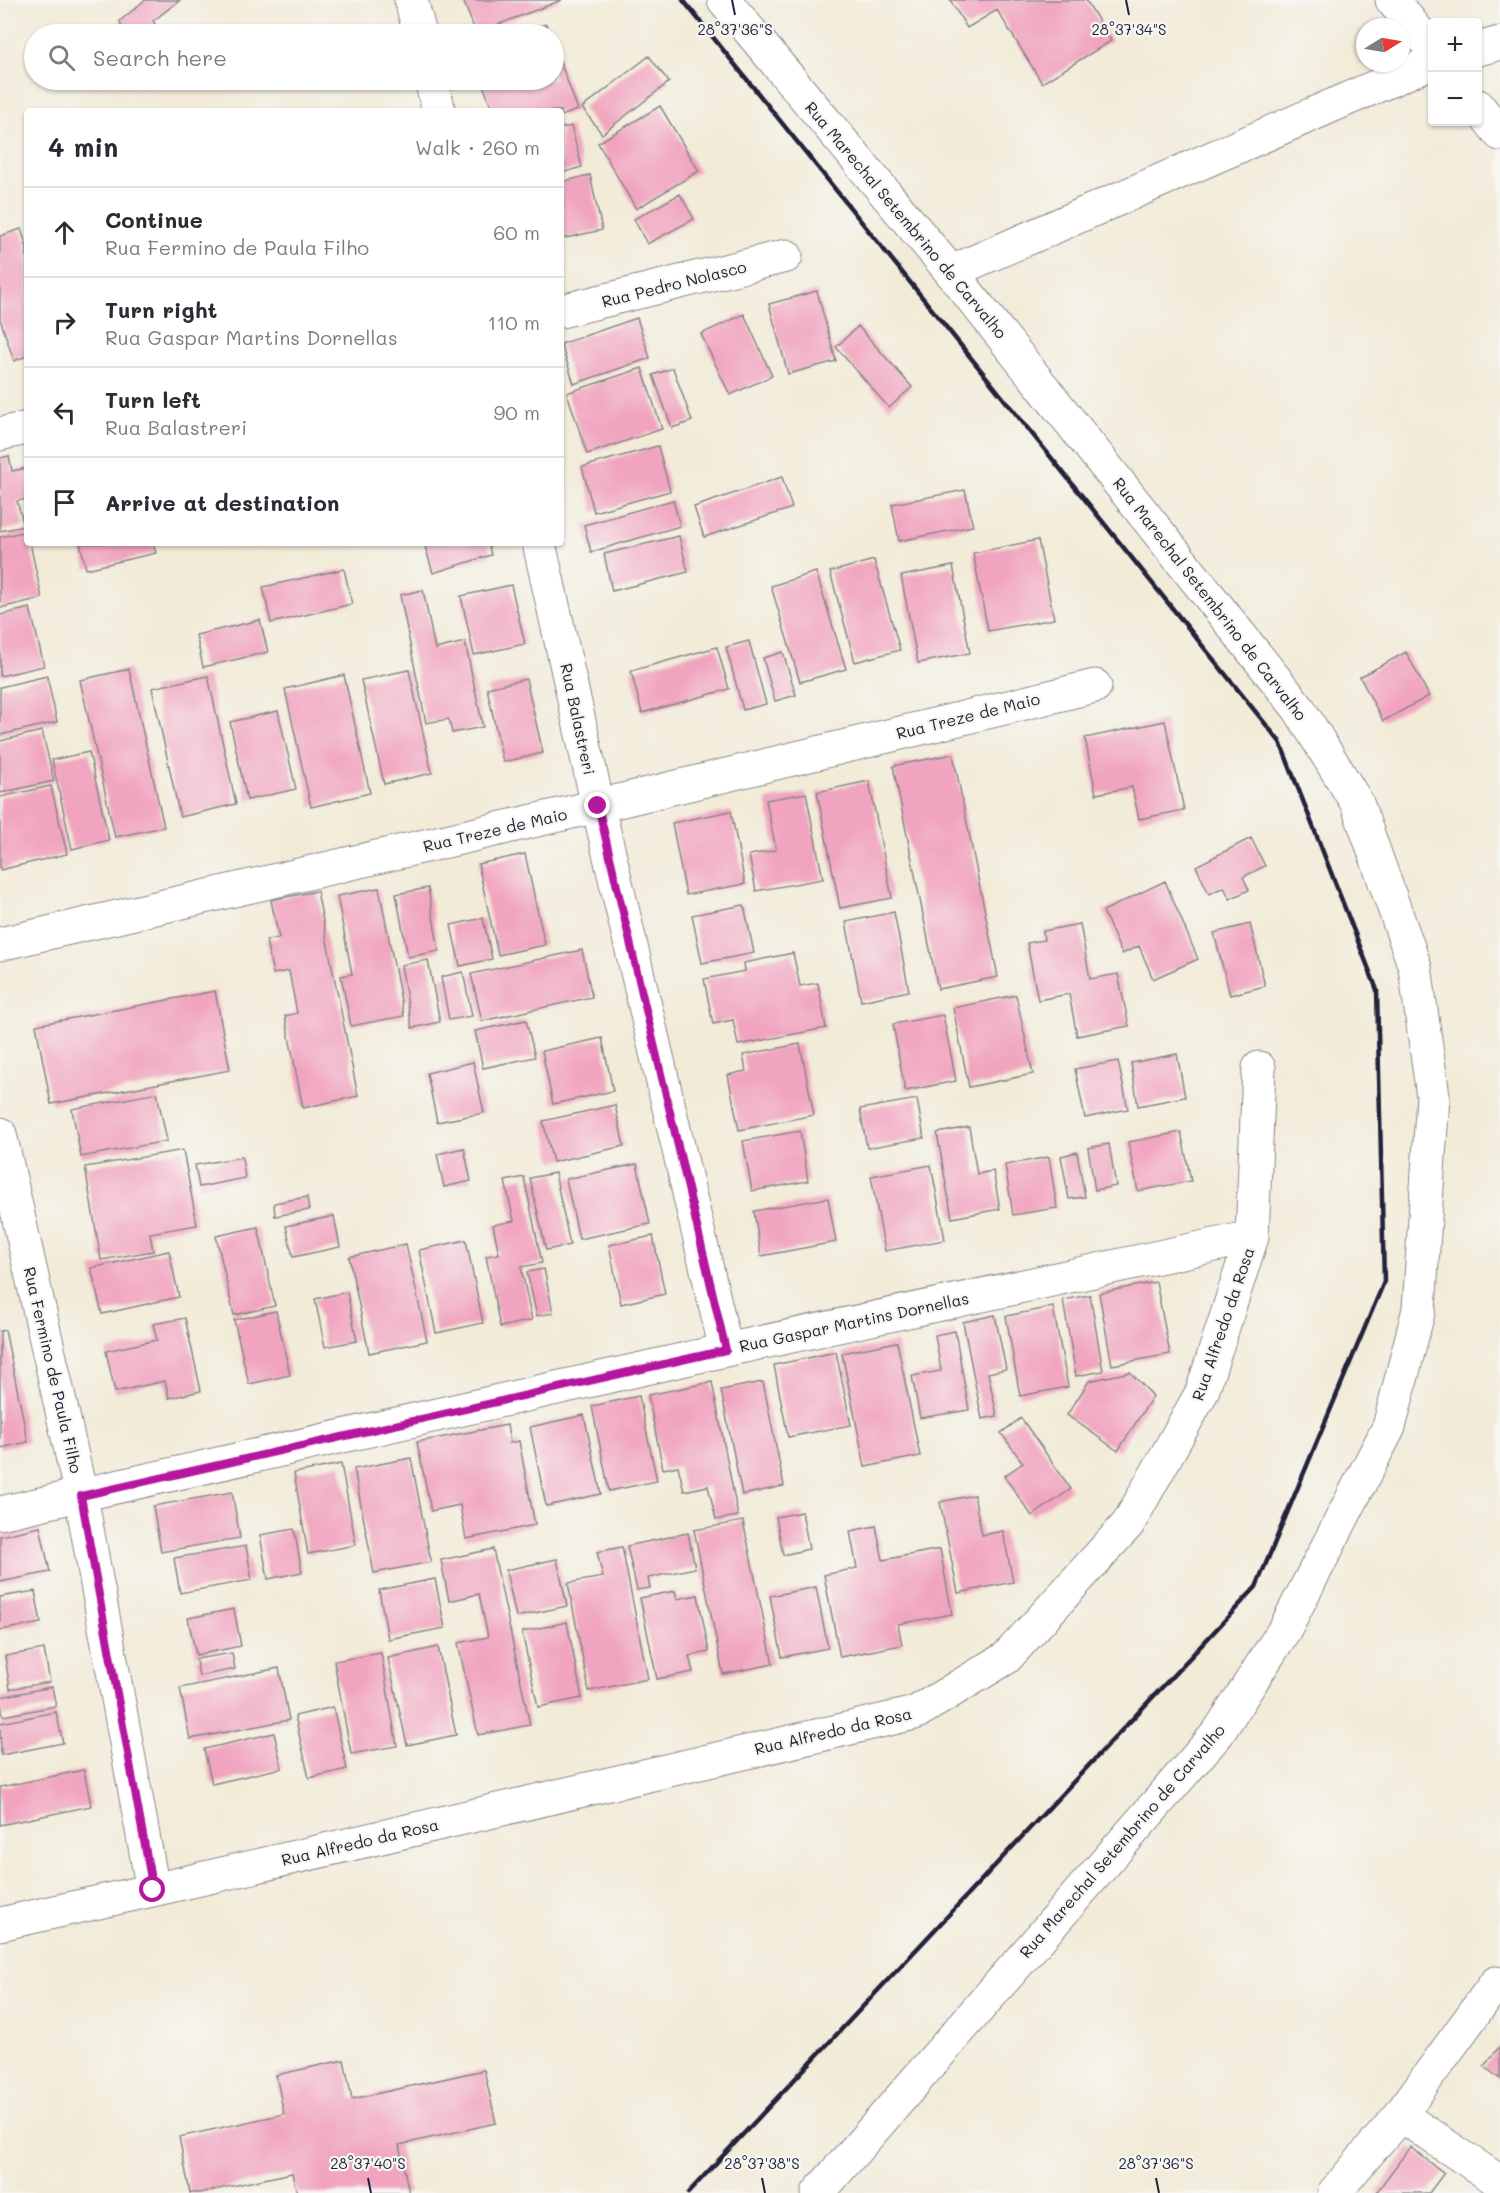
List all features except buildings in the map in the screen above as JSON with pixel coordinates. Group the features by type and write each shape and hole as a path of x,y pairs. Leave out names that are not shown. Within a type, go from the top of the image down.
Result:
{"street":[{"path":"411,0 417,24"},
{"name":"Rua Marechal Setembrino de Carvalho","path":"724,0 951,272 1299,709 1357,803 1415,967 1433,1096 1419,1309 1389,1427 1285,1629 1218,1733 818,2193"},
{"path":"1392,0 1428,43"},
{"path":"1482,48 1500,43"},
{"path":"951,272 1428,64"},
{"path":"434,90 438,108"},
{"path":"1482,111 1500,134"},
{"name":"Rua Pedro Nolasco","path":"564,310 786,256"},
{"path":"0,434 24,429"},
{"name":"Rua Balastreri","path":"540,546 598,806 726,1350"},
{"name":"Rua Treze de Maio","path":"0,944 598,806 1095,686"},
{"name":"Rua Alfredo da Rosa","path":"0,1924 915,1713 1006,1658 1128,1524 1202,1392 1252,1237 1259,1068"},
{"name":"Rua Fermino de Paula Filho","path":"0,1134 81,1496 153,1890"},
{"name":"Rua Gaspar Martins Dornellas","path":"0,1513 726,1350 1252,1237"},
{"path":"1334,2193 1400,2115 1496,1983"},
{"path":"1400,2115 1500,2182"}],"railway":[{"path":"683,0 1280,742 1377,990 1384,1282 1256,1587 688,2193"}],"route":[{"path":"153,1890 81,1496 726,1350 598,806"}]}
